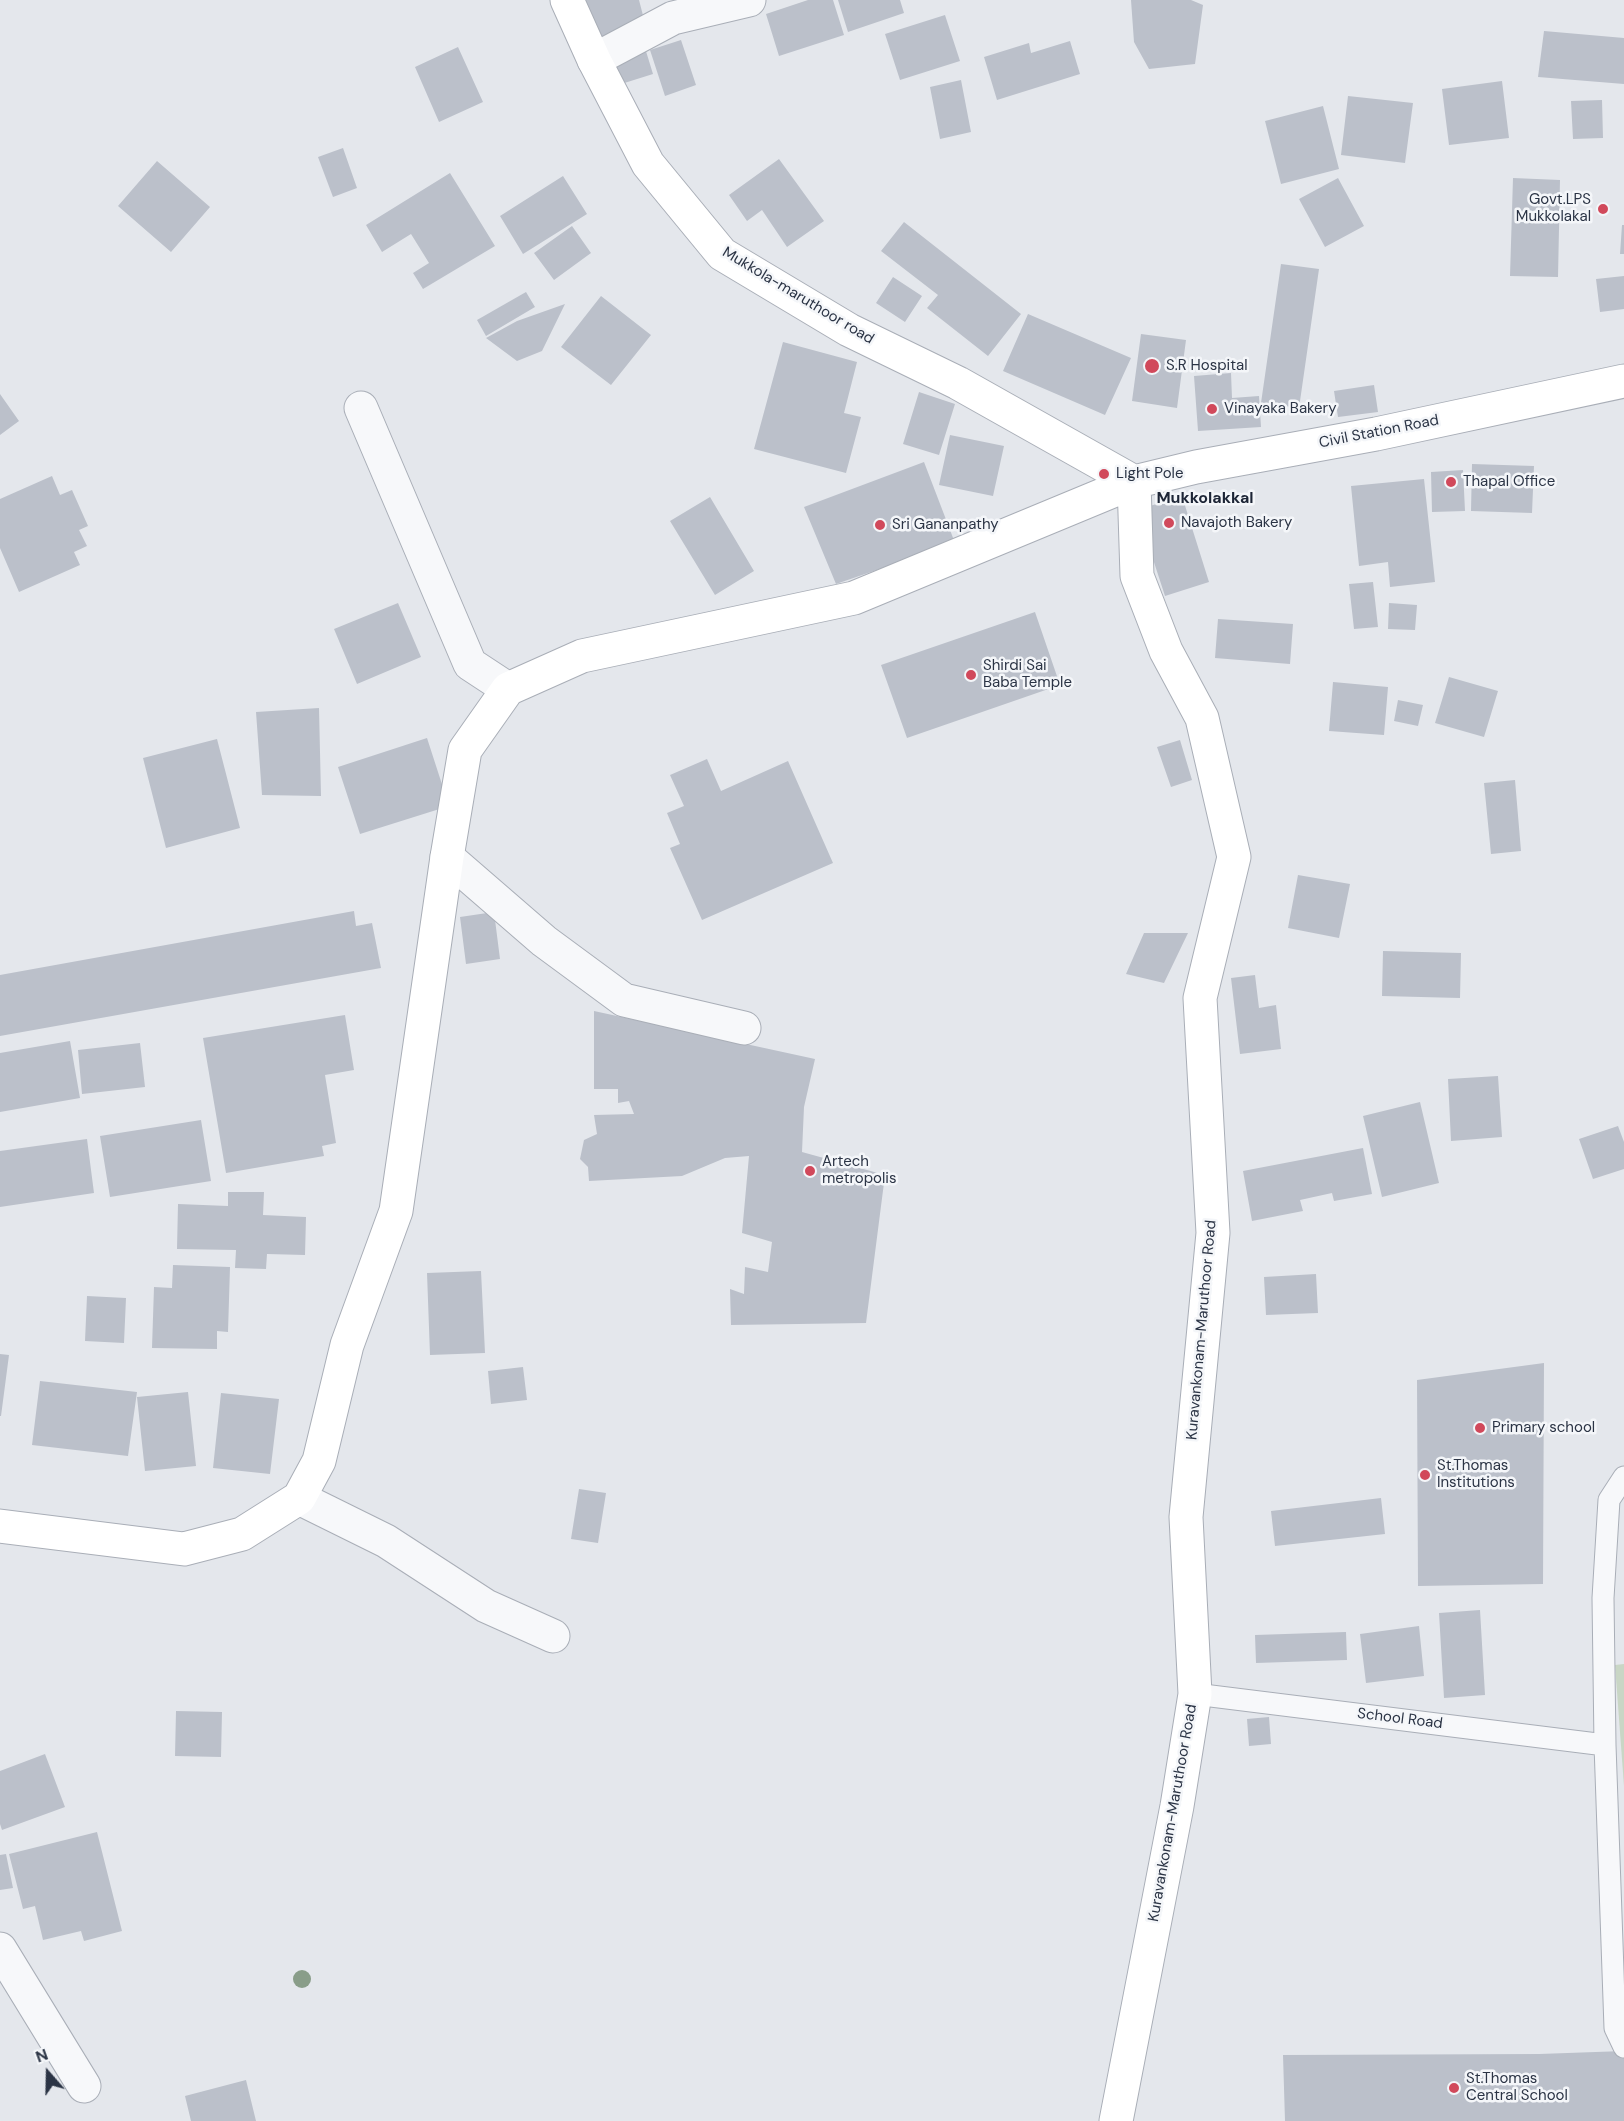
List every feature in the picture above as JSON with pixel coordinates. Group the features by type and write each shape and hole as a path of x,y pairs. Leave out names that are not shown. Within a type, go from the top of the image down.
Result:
{"main road":[{"name":"Mukkola-maruthoor road","path":"567,0 594,60 648,164 722,254 849,330 958,383 1134,482"},
{"name":"Civil Station Road","path":"508,689 582,656 854,598 1134,482 1196,467 1376,434 1624,381"},
{"name":"Kuravankonam-Maruthoor Road","path":"1116,2121 1177,1806 1195,1694 1186,1517 1213,1233 1200,998 1234,857 1202,718 1166,651 1137,576 1134,482"},
{"path":"0,1526 184,1549 242,1534 299,1498 319,1461 347,1345 396,1211 447,857 465,750 508,689"}],"street":[{"path":"594,60 673,18 749,0"},
{"path":"362,408 470,664 508,689"},
{"path":"447,857 544,941 624,1000 744,1028"},
{"path":"299,1498 386,1541 486,1606 553,1636"},
{"path":"0,1949 84,2086"}],"lane":[{"path":"1624,1476 1610,1500 1603,1598 1605,1745 1615,2028 1624,2048"},
{"name":"School Road","path":"1195,1694 1605,1745"}],"green space":[{"path":"1624,1664 1624,1786 1615,1665"}],"building":[{"path":"583,0 639,0 646,27 593,41"},
{"path":"808,0 833,0 844,35 779,56 766,14"},
{"path":"838,0 900,0 904,13 848,32"},
{"path":"1131,0 1191,0 1203,5 1195,64 1149,69 1134,42"},
{"path":"945,15 960,61 900,80 885,34"},
{"path":"1544,31 1624,38 1624,84 1538,77"},
{"path":"681,40 696,85 665,96 650,50"},
{"path":"1070,41 1080,74 997,100 984,57 1029,43 1031,53"},
{"path":"458,47 483,102 439,122 415,67"},
{"path":"645,48 653,74 618,85 610,58"},
{"path":"961,80 971,132 940,139 930,87"},
{"path":"1502,81 1509,138 1449,145 1442,89"},
{"path":"1348,96 1413,103 1405,163 1341,155"},
{"path":"1602,100 1603,138 1573,139 1571,101"},
{"path":"1323,106 1339,169 1281,184 1265,121"},
{"path":"343,148 357,188 333,197 318,157"},
{"path":"779,159 824,221 787,247 762,210 747,221 729,195"},
{"path":"157,161 210,207 171,252 118,206"},
{"path":"450,173 495,246 423,289 413,273 429,263 411,234 382,252 366,225"},
{"path":"563,176 587,214 523,254 500,216"},
{"path":"1338,178 1364,226 1325,247 1299,199"},
{"path":"1513,178 1560,180 1558,277 1510,276"},
{"path":"904,222 1021,314 988,356 927,308 938,295 881,251"},
{"path":"1622,225 1624,225 1624,254 1620,254"},
{"path":"572,226 591,253 554,280 534,253"},
{"path":"1281,264 1319,269 1299,408 1261,403"},
{"path":"1624,276 1624,309 1600,312 1596,279"},
{"path":"893,277 922,296 905,322 876,303"},
{"path":"526,292 535,307 486,336 477,320"},
{"path":"601,296 651,335 611,385 561,347"},
{"path":"565,304 542,351 517,361 486,338 517,321"},
{"path":"1028,314 1131,358 1105,415 1003,371"},
{"path":"1141,334 1186,340 1177,408 1132,401"},
{"path":"783,342 857,362 844,413 861,417 846,473 754,449"},
{"path":"1231,373 1232,398 1259,396 1261,427 1198,431 1194,376"},
{"path":"1374,385 1378,412 1338,417 1334,391"},
{"path":"919,392 955,404 939,455 903,444"},
{"path":"0,394 19,421 0,435"},
{"path":"950,435 1004,446 993,496 939,485"},
{"name":"Sri Gananpathy","path":"924,462 955,543 836,584 804,507"},
{"path":"1472,464 1534,466 1532,513 1471,511"},
{"path":"1463,470 1465,511 1432,512 1431,472"},
{"path":"52,476 60,495 72,490 88,526 79,530 87,546 74,552 80,565 19,592 0,548 0,499"},
{"path":"1424,479 1435,582 1390,587 1388,562 1359,566 1351,486"},
{"path":"1182,496 1209,582 1165,596 1137,510"},
{"path":"710,497 754,571 715,595 670,521"},
{"path":"1373,582 1378,627 1354,629 1349,584"},
{"path":"398,603 421,657 357,684 334,629"},
{"path":"1389,603 1417,605 1415,630 1388,629"},
{"name":"Shirdi Sai Baba Temple","path":"1035,612 1060,685 907,738 881,665"},
{"path":"1218,619 1293,624 1290,664 1215,658"},
{"path":"1449,677 1498,691 1484,737 1435,723"},
{"path":"1333,682 1388,687 1384,735 1329,731"},
{"path":"1398,700 1423,705 1418,726 1394,721"},
{"path":"319,708 321,796 262,795 256,712"},
{"path":"427,738 449,806 360,834 338,767"},
{"path":"217,739 240,828 166,848 143,758"},
{"path":"1180,740 1192,780 1171,787 1157,747"},
{"path":"707,759 721,791 788,761 833,863 702,920 670,848 680,844 667,813 684,806 670,775"},
{"path":"1515,780 1521,851 1491,854 1484,783"},
{"path":"1298,875 1350,884 1339,938 1288,928"},
{"path":"354,911 356,926 372,923 381,968 0,1036 0,975"},
{"path":"494,912 500,959 466,964 460,917"},
{"path":"1144,933 1188,933 1164,983 1126,974"},
{"path":"1383,951 1461,953 1460,998 1382,996"},
{"path":"1255,975 1259,1008 1276,1005 1281,1049 1240,1054 1231,978"},
{"name":"Artech metropolis","path":"594,1011 815,1059 804,1107 802,1152 885,1175 866,1323 731,1325 730,1289 744,1294 745,1267 768,1272 772,1242 742,1233 749,1156 725,1158 682,1176 589,1181 588,1167 580,1159 584,1140 597,1134 594,1115 634,1114 629,1101 618,1103 618,1089 594,1089"},
{"path":"345,1015 354,1070 325,1075 336,1143 322,1146 324,1156 226,1173 203,1038"},
{"path":"70,1041 80,1098 0,1112 0,1053"},
{"path":"140,1043 145,1087 82,1094 78,1050"},
{"path":"1498,1076 1502,1137 1451,1141 1448,1079"},
{"path":"1420,1102 1439,1183 1382,1197 1363,1116"},
{"path":"201,1120 211,1181 110,1197 100,1136"},
{"path":"1618,1126 1624,1142 1624,1169 1593,1179 1579,1139"},
{"path":"87,1139 94,1193 0,1207 0,1151"},
{"path":"1363,1148 1372,1194 1334,1201 1332,1193 1300,1200 1303,1211 1252,1221 1243,1171"},
{"path":"228,1192 264,1192 263,1215 306,1217 305,1255 267,1254 266,1269 235,1268 236,1250 177,1249 178,1204 228,1206"},
{"path":"173,1265 230,1267 228,1332 217,1331 217,1349 152,1348 154,1287 172,1288"},
{"path":"481,1271 485,1353 430,1355 427,1273"},
{"path":"1316,1274 1318,1313 1266,1315 1264,1277"},
{"path":"87,1296 126,1298 124,1343 85,1341"},
{"path":"0,1354 9,1355 1,1416 0,1416"},
{"name":"Primary school","path":"1544,1363 1543,1584 1418,1586 1417,1380"},
{"path":"523,1367 527,1400 491,1404 488,1371"},
{"path":"40,1381 137,1392 128,1456 32,1445"},
{"path":"188,1392 196,1466 145,1471 137,1397"},
{"path":"221,1393 279,1399 270,1474 213,1468"},
{"path":"579,1489 606,1493 598,1543 571,1539"},
{"path":"1381,1498 1385,1534 1275,1546 1271,1511"},
{"path":"1480,1610 1485,1695 1444,1698 1439,1613"},
{"path":"1419,1626 1424,1676 1366,1683 1360,1634"},
{"path":"1346,1632 1347,1660 1256,1663 1255,1635"},
{"path":"176,1711 222,1712 221,1757 175,1756"},
{"path":"1269,1717 1271,1744 1249,1746 1247,1719"},
{"path":"45,1754 65,1807 2,1830 0,1771"},
{"path":"97,1832 122,1931 84,1941 81,1931 43,1940 35,1906 23,1909 9,1854"},
{"path":"6,1854 13,1888 0,1890 0,1855"},
{"name":"St.Thomas Central School","path":"1624,2051 1624,2121 1285,2121 1283,2055 1539,2054"},
{"path":"246,2080 256,2121 191,2121 185,2096"}],"place":[{"name":"Govt.LPS Mukkolakal","path":"1603,209"},
{"name":"S.R Hospital","path":"1152,366"},
{"name":"Vinayaka Bakery","path":"1212,409"},
{"name":"Light Pole","path":"1104,474"},
{"name":"Thapal Office","path":"1451,482"},
{"name":"Navajoth Bakery","path":"1169,523"},
{"name":"Sri Gananpathy","path":"880,525"},
{"name":"Shirdi Sai Baba Temple","path":"971,675"},
{"name":"Artech metropolis","path":"810,1171"},
{"name":"Primary school","path":"1480,1428"},
{"name":"St.Thomas Institutions","path":"1425,1475"},
{"name":"St.Thomas Central School","path":"1454,2088"}],"district":[{"name":"Mukkolakkal","path":"1205,499"}]}
